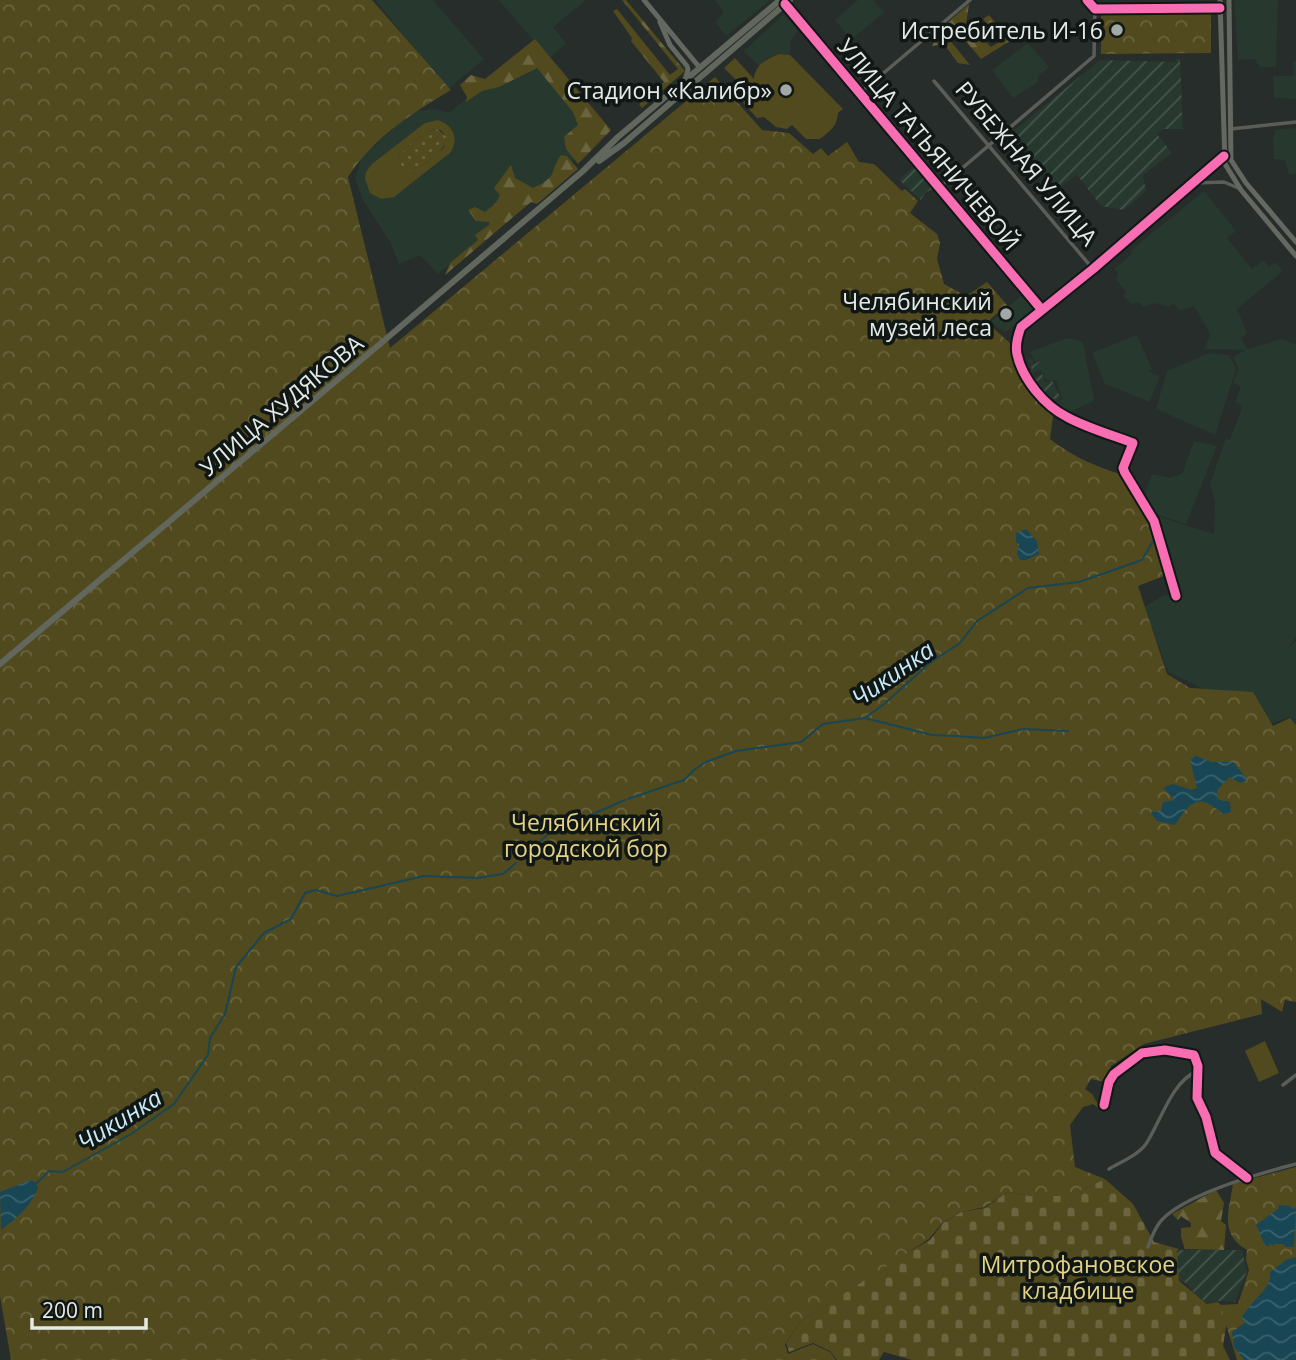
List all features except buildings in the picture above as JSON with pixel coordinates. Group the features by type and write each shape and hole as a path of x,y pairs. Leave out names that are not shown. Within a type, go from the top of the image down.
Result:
{"main road":[{"path":"643,0 702,70"},
{"path":"1220,0 1224,156 1228,171 1296,256"},
{"path":"1229,0 1230,153 1234,167 1296,242"},
{"name":"УЛИЦА ХУДЯКОВА","path":"583,171 624,143 702,70 784,1"},
{"path":"659,19 670,45 687,66 688,74 684,82"},
{"name":"УЛИЦА ХУДЯКОВА","path":"0,664 583,171 618,137 702,70"}],"street":[{"path":"860,93 970,0"},
{"path":"940,188 1094,56 1095,9 1087,0"},
{"name":"УЛИЦА ТАТЬЯНИЧЕВОЙ","path":"784,1 1042,310"},
{"path":"1095,9 1220,8"},
{"name":"РУБЕЖНАЯ УЛИЦА","path":"934,80 1093,269"},
{"path":"1229,129 1296,122"},
{"path":"1176,596 1154,521 1123,468 1133,443 1060,414 1026,377 1016,353 1021,327 1224,156"},
{"path":"1193,184 1224,182 1241,190"},
{"path":"1104,1105 1109,1082 1114,1074 1142,1053 1165,1050 1194,1055 1197,1098 1206,1117 1214,1153 1247,1178"},
{"path":"1109,1169 1144,1146 1177,1087 1197,1072"},
{"path":"1283,1086 1296,1075"},
{"path":"1148,1247 1156,1229 1170,1213 1218,1188 1296,1164"}],"shaded area":[{"path":"375,0 433,0 484,59 448,89"},
{"path":"499,0 586,0 553,27 566,43 549,59 609,131 438,274 420,255 399,264 390,242 363,200 355,179 362,157 416,111 435,109 449,113 534,41"},
{"path":"715,0 770,0 726,36 715,22 724,13"},
{"path":"858,0 873,0 884,12 851,40 835,20"},
{"path":"1234,0 1278,0 1276,67 1260,67 1254,59 1238,60"},
{"path":"784,14 798,30 790,42 790,55 779,54 767,58 759,66 744,51"},
{"path":"1028,43 1049,67 1038,76 1037,83 1013,98 992,70"},
{"path":"1180,59 1183,129 1163,129 1157,134 1172,153 1143,175 1146,191 1124,210 1101,206 1077,175 1057,189 1014,131 1100,60 1175,62"},
{"path":"1293,61 1296,61 1296,99 1274,98 1273,76 1294,76"},
{"path":"1296,128 1296,174 1289,175 1285,160 1274,159 1273,137 1275,130"},
{"path":"915,165 934,188 925,193 921,200 899,180"},
{"path":"1204,191 1236,231 1227,238 1252,269 1264,260 1269,267 1275,262 1283,271 1237,309 1247,333 1241,338 1247,349 1281,339 1296,345 1296,637 1287,649 1296,641 1296,725 1290,717 1274,723 1168,672 1144,607 1164,595 1178,596 1154,518 1156,516 1214,534 1215,501 1210,485 1224,443 1226,439 1230,440 1241,411 1242,405 1235,402 1241,387 1233,382 1239,369 1233,357 1246,350 1205,349 1210,334 1194,306 1180,311 1174,304 1169,307 1155,303 1144,307 1139,302 1132,304 1123,296 1126,292 1116,280 1118,273 1114,269 1132,254 1130,251"},
{"path":"1023,294 1035,309 1005,333 990,322"},
{"path":"1137,335 1152,369 1149,371 1160,376 1150,402 1105,384 1092,353"},
{"path":"1067,338 1083,342 1094,401 1065,414 1054,404 1062,399 1056,380 1046,380 1030,352"},
{"path":"1209,353 1229,355 1236,369 1215,435 1156,409 1167,371"},
{"path":"1032,358 1034,364 1047,359 1048,366 1033,373 1036,377 1042,374 1046,383 1052,380 1060,397 1057,402 1053,398 1050,400 1034,383 1028,372 1032,370 1028,360"},
{"path":"1194,441 1217,446 1186,524 1152,513 1143,500 1152,474 1170,478 1182,474"},
{"path":"1177,1250 1242,1250 1247,1271 1235,1302 1207,1303 1186,1283 1178,1280"}],"green space":[{"name":"Челябинский городской бор","path":"0,0 372,0 451,90 381,138 348,177 390,348 715,77 762,130 789,133 813,154 821,148 828,156 847,142 859,162 874,164 902,191 905,189 918,201 910,213 937,234 940,243 937,259 944,284 966,296 987,282 1007,305 987,322 1014,347 1027,380 1054,409 1050,439 1085,461 1124,475 1153,522 1169,574 1138,586 1167,674 1190,688 1253,692 1273,726 1290,718 1296,725 1296,1002 1285,1000 1282,1012 1261,999 1262,1014 1144,1044 1111,1066 1105,1082 1091,1079 1085,1089 1092,1094 1102,1111 1093,1104 1083,1107 1070,1125 1075,1167 1105,1179 1067,1196 1032,1196 1007,1192 985,1207 961,1212 942,1223 929,1239 801,1321 785,1344 788,1354 813,1344 830,1352 836,1360 11,1360 0,1296"},
{"path":"622,0 626,0 685,71 642,108 639,104 664,82 631,41 632,38 613,11 617,9 670,75 678,69"},
{"path":"969,4 966,25 971,40 984,40 991,47 1001,41 983,19 989,15 1010,41 981,59 953,26 944,33 970,65 958,63 944,44 932,46 940,29"},
{"path":"1101,10 1211,10 1211,53 1101,54"},
{"path":"535,39 611,130 578,164 566,149 564,137 578,125 573,112 537,68 499,87 482,91 466,102 467,97 460,85 471,75 485,79"},
{"name":"Стадион «Калибр»","path":"779,54 790,55 843,109 838,113 832,128 820,139 806,139 792,125 787,129 776,127 764,117 757,118 739,98 746,90 724,68 735,58 754,79 762,63"},
{"path":"438,120 451,129 454,142 451,152 394,197 381,199 370,193 365,179 372,164 425,123","holes":["441,130 446,136 444,148 420,167 413,170 402,168 398,161 408,146 430,131"]},
{"path":"437,129 446,136 439,152 414,171 402,168 398,161 408,145"},
{"path":"561,155 567,156 578,169 537,204 531,202 445,275 450,263 478,240 475,235 489,225 490,222 476,221 468,210 475,207 485,212 496,203 500,195 494,188 511,165 515,178 533,188 550,177"},
{"path":"1265,1041 1279,1073 1259,1082 1245,1051"},
{"path":"1296,1167 1296,1360 1237,1360 1220,1305 1238,1304 1249,1270 1247,1250 1232,1237 1229,1229 1228,1213 1233,1184"},
{"name":"Митрофановское кладбище","path":"1105,1179 1133,1204 1154,1242 1179,1249 1179,1281 1207,1304 1218,1302 1228,1313 1223,1346 1230,1360 912,1360 884,1352 879,1360 837,1360 830,1351 813,1343 789,1352 786,1343 801,1321 930,1240 943,1223 961,1212 985,1208 1007,1192 1032,1196 1066,1196"},
{"path":"1216,1190 1224,1203 1221,1221 1226,1225 1224,1250 1185,1249 1181,1228 1191,1227 1191,1223 1181,1216 1178,1220 1172,1214"}],"water":[{"path":"1026,529 1037,541 1039,554 1020,560 1016,533"},
{"path":"1196,756 1212,762 1233,762 1248,780 1240,783 1230,777 1217,790 1217,799 1230,802 1231,812 1223,814 1201,801 1191,805 1175,825 1157,821 1150,812 1161,811 1163,802 1175,800 1163,788 1173,784 1192,790 1197,788 1190,760"},
{"path":"31,1180 36,1183 38,1189 31,1202 1,1230 0,1192"},
{"path":"1279,1205 1293,1209 1296,1207 1294,1247 1270,1244 1267,1247 1256,1225 1278,1209"},
{"path":"1296,1257 1296,1360 1244,1360 1234,1347 1232,1332 1246,1322 1241,1320 1268,1284 1270,1272 1286,1260"}],"waterway":[{"name":"Чикинка","path":"628,799 684,780 706,762 736,751 801,742 823,724 865,718 931,662 960,643 977,621 1028,588 1079,582 1142,560 1153,541"},
{"path":"865,718 932,735 984,738 1024,729 1068,731"},
{"name":"Чикинка","path":"520,860 563,820 586,817 625,800"},
{"name":"Чикинка","path":"37,1183 49,1171 63,1172 131,1134 174,1104 208,1055 210,1038 225,1014 236,967 264,933 291,919 305,893 316,890 337,896 424,876 477,878 503,874 516,863"}],"cycle path":[{"path":"1087,0 1095,9 1220,8"},
{"path":"785,4 1042,310"},
{"path":"1176,596 1154,521 1123,468 1133,443 1083,425 1051,406 1036,391 1024,373 1017,354 1017,344 1021,327 1224,156"},
{"path":"1104,1105 1109,1082 1114,1074 1142,1053 1165,1050 1194,1055 1198,1066 1197,1098 1206,1117 1215,1153 1247,1178"}],"place":[{"name":"Истребитель И-16","path":"1117,30"},
{"name":"Стадион «Калибр»","path":"786,90"},
{"name":"Челябинский музей леса","path":"1006,314"}]}
